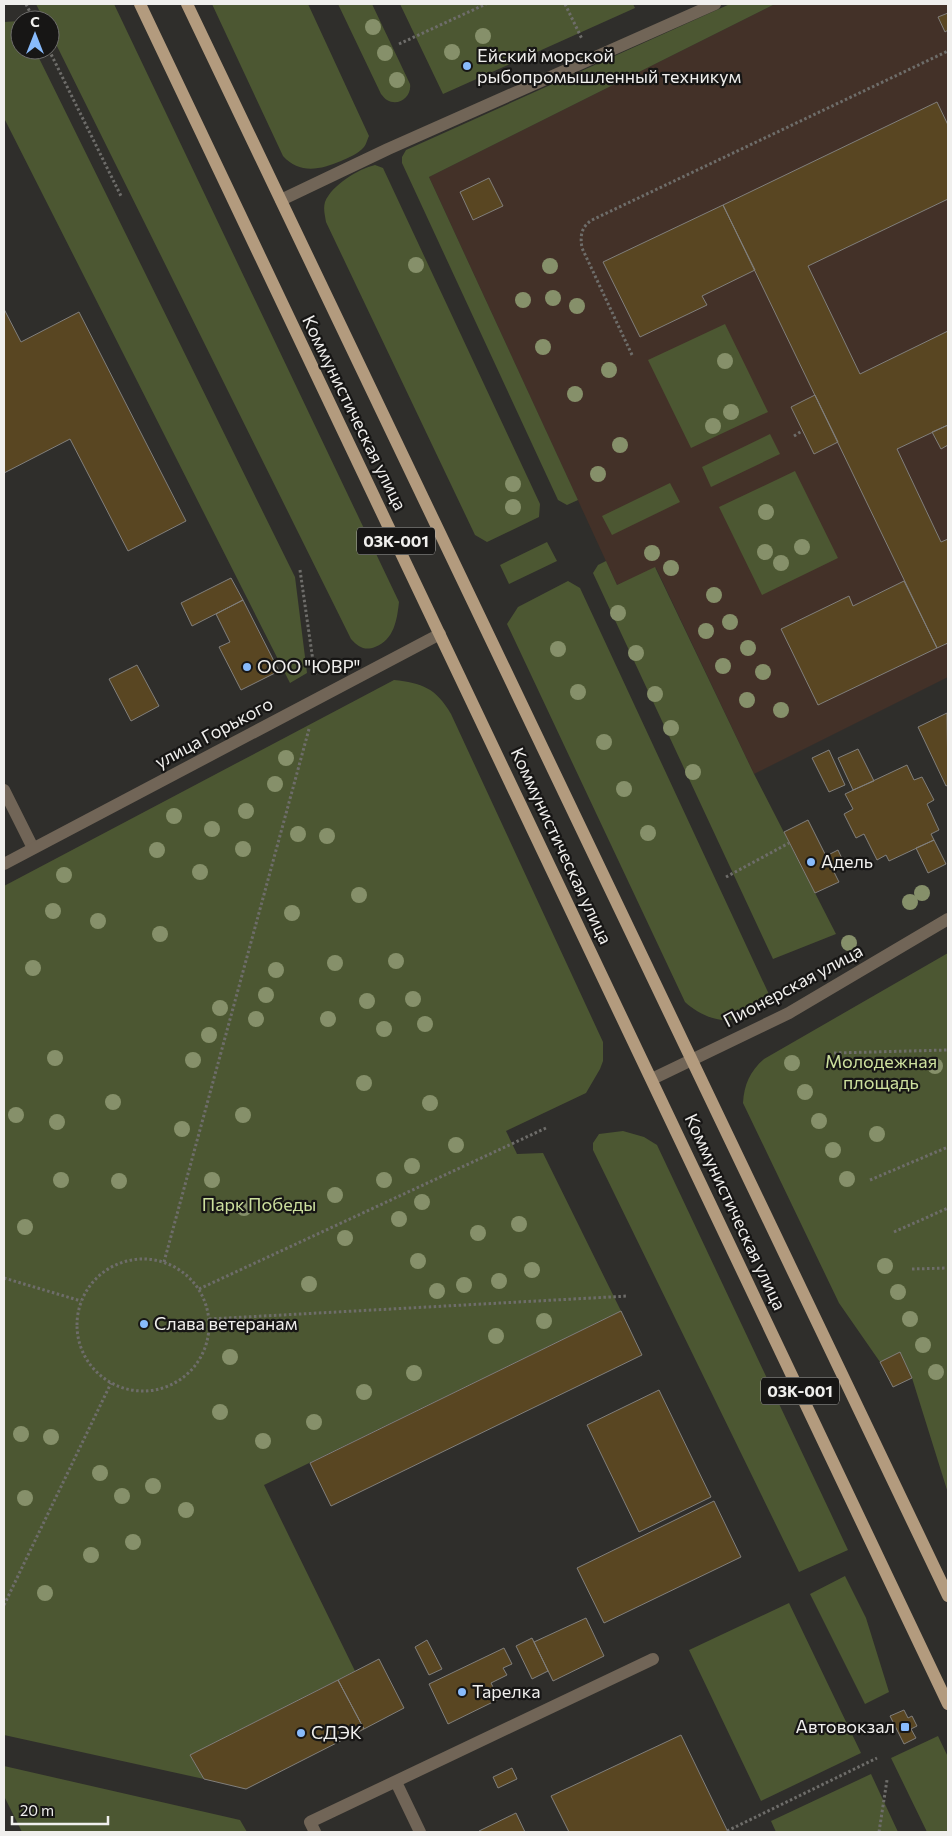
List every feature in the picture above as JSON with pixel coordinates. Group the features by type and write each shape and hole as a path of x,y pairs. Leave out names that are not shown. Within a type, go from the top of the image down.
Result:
{"main road":[{"name":"Коммунистическая улица","path":"140,4 948,1704"},
{"name":"Коммунистическая улица","path":"187,4 948,1596"}],"street":[{"path":"281,200 388,149 715,4"},
{"name":"улица Горького","path":"4,864 440,634"},
{"path":"4,790 33,848"},
{"name":"Пионерская улица","path":"652,1078 789,1013 948,919"},
{"path":"315,1832 310,1822 653,1659"},
{"path":"396,1782 420,1832"}],"path":[{"path":"399,44 484,4"},
{"path":"566,4 583,41"},
{"path":"632,355 582,248 581,232 585,225 948,51"},
{"path":"54,60 122,198"},
{"path":"794,436 802,431"},
{"path":"164,1262 318,699 300,570"},
{"path":"726,877 789,843"},
{"path":"834,1053 948,1050"},
{"path":"199,1289 546,1128"},
{"path":"870,1180 948,1146"},
{"path":"894,1232 948,1208"},
{"path":"147,1258 164,1262 184,1272 199,1289 206,1304 209,1318 208,1339 200,1358 187,1374 176,1382 151,1391 130,1390 111,1383 96,1371 84,1356 78,1338 76,1320 81,1301 88,1286 113,1265 130,1259 147,1258"},
{"path":"912,1269 948,1268"},
{"path":"4,1278 81,1301"},
{"path":"209,1318 628,1296"},
{"path":"4,1605 111,1383"},
{"path":"727,1831 877,1758"},
{"path":"879,1832 887,1780"}],"shaded area":[{"path":"775,4 948,4 948,677 754,774 656,568 617,585 429,177"}],"green space":[{"path":"36,4 114,4 399,602 393,629 381,644 365,648 359,646 351,639 60,52 60,10 39,10"},
{"path":"212,4 308,4 369,136 364,147 347,159 325,167 310,169 296,166 289,162 283,156"},
{"path":"338,4 372,4 410,84 409,93 404,99 392,102 386,100 381,94"},
{"name":"Ейский морской рыбопромышленный техникум","path":"400,4 633,4 635,8 443,94"},
{"path":"730,4 775,4 429,177 578,500 567,505 558,500 402,163 402,157 406,150"},
{"path":"4,22 10,22 10,60 40,60 295,577 307,673 290,683 4,118"},
{"path":"375,165 383,168 540,504 539,517 487,542 475,535 326,222 325,202 333,190 354,174"},
{"path":"725,324 768,412 691,448 648,360"},
{"path":"770,434 780,454 711,487 702,467"},
{"path":"795,471 838,558 762,595 719,507"},
{"path":"670,483 680,502 612,535 602,516"},
{"path":"547,542 557,561 509,584 500,565"},
{"path":"606,561 617,585 655,567 754,774 836,934 773,959 593,573 598,565"},
{"path":"568,581 580,588 773,1003 745,1016 729,1020 715,1019 702,1014 685,1002 507,624 518,607"},
{"name":"Парк Победы","path":"394,680 413,683 427,688 440,698 451,714 603,1042 603,1061 586,1093 506,1131 517,1154 543,1153 621,1311 264,1485 355,1671 190,1755 204,1779 4,1735 4,886"},
{"name":"Молодежная площадь","path":"948,953 948,1493 912,1378 900,1353 880,1362 839,1303 743,1103 749,1079 755,1068 764,1059"},
{"path":"623,1131 644,1137 657,1145 848,1550 799,1572 593,1150 593,1143 599,1134"},
{"path":"845,1576 866,1618 889,1692 865,1704 810,1594"},
{"path":"789,1603 861,1753 761,1801 689,1650"},
{"path":"938,1736 948,1757 948,1832 927,1832 891,1758"},
{"path":"4,1766 240,1820 247,1832 22,1832 4,1796"},
{"path":"871,1774 898,1832 776,1832 771,1821"}],"building":[{"path":"948,13 948,30 945,32 938,17"},
{"path":"937,102 948,125 948,199 808,266 860,374 948,331 948,425 897,449 941,542 948,539 948,643 937,648 723,205"},
{"path":"489,178 503,206 473,220 460,192"},
{"path":"723,205 755,270 702,296 707,305 640,337 603,262"},
{"path":"4,309 21,342 79,312 186,521 128,551 70,439 4,473"},
{"path":"815,395 838,442 814,454 791,407"},
{"path":"948,425 948,445 941,449 932,432"},
{"path":"231,578 243,600 192,626 181,603"},
{"path":"904,581 937,648 818,705 781,629 849,596 853,606"},
{"path":"243,600 279,671 241,690 219,647 230,642 216,614"},
{"path":"137,665 159,706 131,721 109,679"},
{"path":"947,713 948,785 946,786 918,727"},
{"path":"858,749 874,781 853,790 838,758"},
{"path":"829,750 845,785 829,792 812,758"},
{"path":"907,765 914,780 922,777 934,800 927,804 939,830 931,834 934,840 889,861 886,855 877,860 864,834 856,838 844,814 853,809 845,794"},
{"path":"808,820 839,882 815,893 784,832"},
{"path":"934,840 946,864 928,873 916,848"},
{"path":"838,850 845,865 833,871 826,856"},
{"path":"621,1311 642,1355 331,1506 310,1463"},
{"path":"900,1352 912,1378 893,1387 880,1362"},
{"path":"659,1390 711,1497 639,1532 587,1425"},
{"path":"714,1501 741,1557 604,1623 577,1568"},
{"path":"586,1618 604,1656 553,1681 534,1642"},
{"path":"532,1638 548,1671 532,1679 516,1646"},
{"path":"427,1640 442,1669 429,1675 415,1647"},
{"path":"504,1648 512,1664 503,1668 507,1675 491,1683 499,1699 448,1724 429,1684"},
{"path":"379,1659 404,1708 364,1729 338,1680"},
{"path":"338,1680 364,1729 246,1789 204,1779 190,1755"},
{"name":"Автовокзал","path":"904,1710 908,1718 912,1716 917,1726 911,1729 916,1738 904,1744 890,1716"},
{"path":"681,1735 728,1832 569,1832 551,1796"},
{"path":"512,1768 517,1779 498,1788 493,1777"},
{"path":"516,1813 525,1832 479,1831"}],"place":[{"name":"Ейский морской рыбопромышленный техникум","path":"467,66"},
{"name":"ООО \"ЮВР\"","path":"247,667"},
{"name":"Адель","path":"811,862"},
{"name":"Слава ветеранам","path":"144,1324"},
{"name":"Тарелка","path":"462,1692"},
{"name":"Автовокзал","path":"905,1727"},
{"name":"СДЭК","path":"301,1733"}]}
